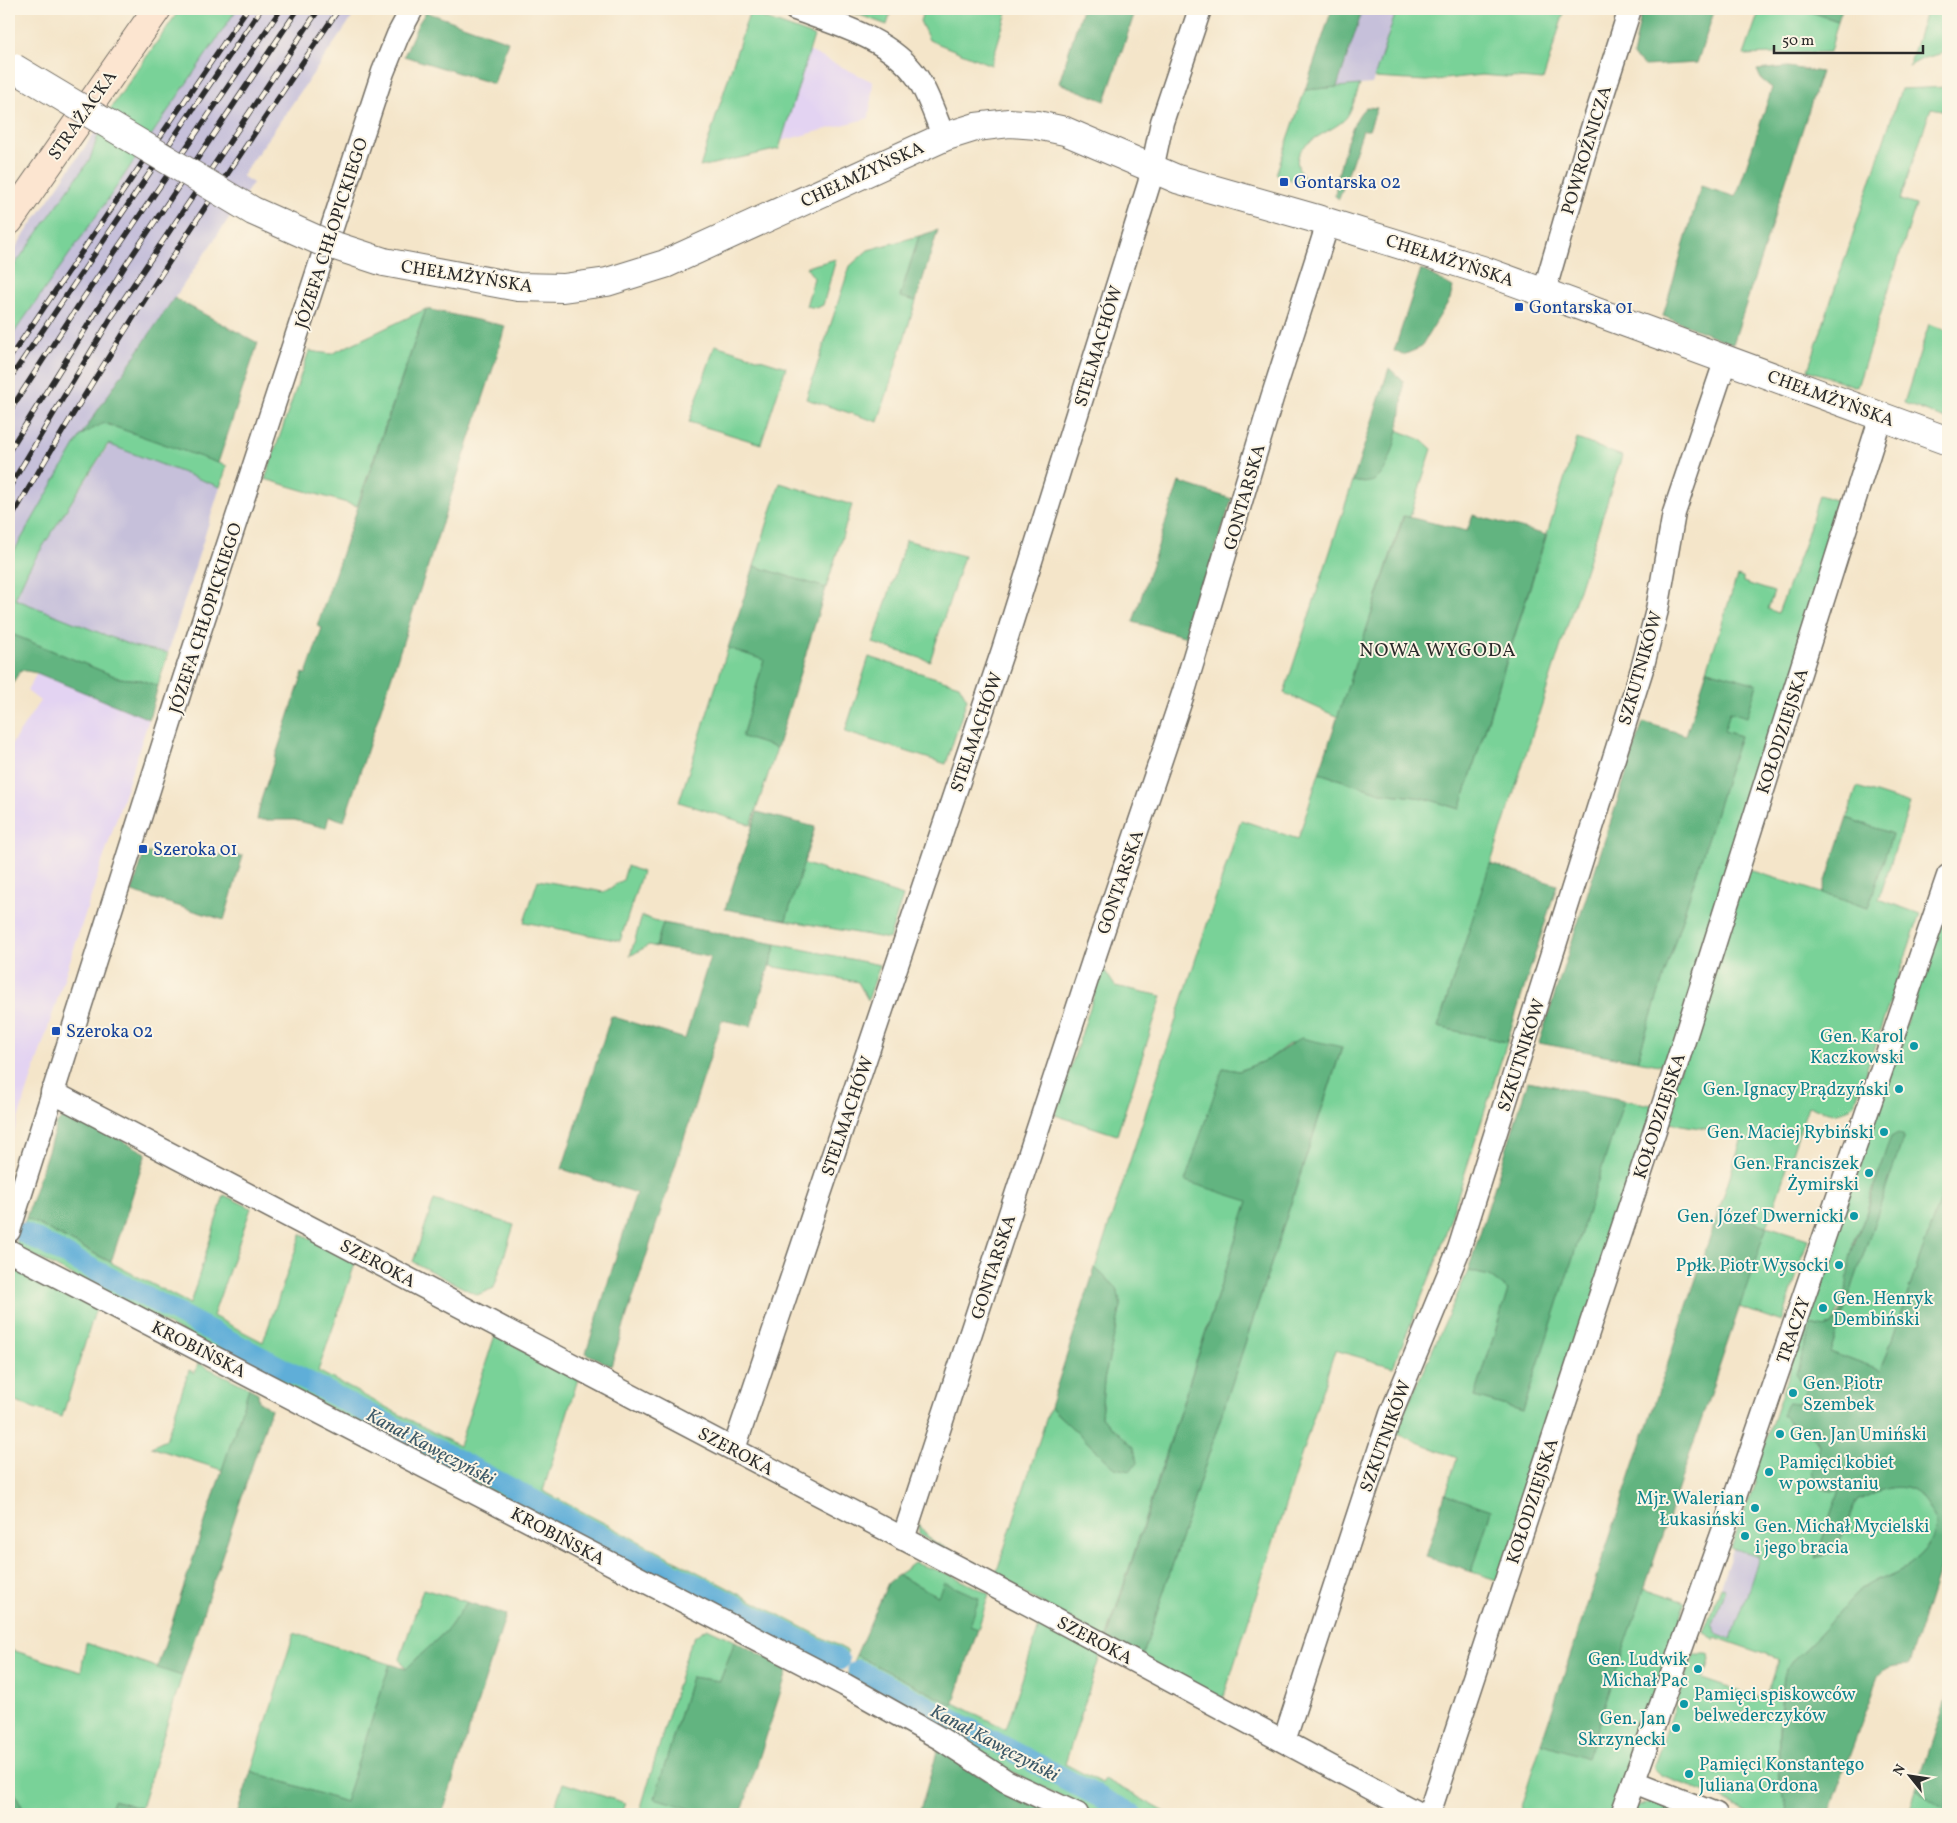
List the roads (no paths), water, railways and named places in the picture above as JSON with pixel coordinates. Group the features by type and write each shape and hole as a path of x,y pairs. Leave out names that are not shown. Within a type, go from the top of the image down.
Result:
{"main road":[{"name":"STRAŻACKA","path":"9,221 157,9"}],"street":[{"name":"JÓZEFA CHŁOPICKIEGO","path":"9,1231 52,1092 380,80 398,35 412,9"},
{"name":"CHEŁMŻYŃSKA","path":"795,9 876,42 900,58 918,79 944,137"},
{"name":"STELMACHÓW","path":"734,1449 1003,650 1153,170 1162,122 1200,9"},
{"name":"POWROŹNICZA","path":"1544,292 1588,141 1630,9"},
{"name":"CHEŁMŻYŃSKA","path":"11,67 253,211 307,236 384,262 518,287 563,288 606,282 665,264 944,137 986,125 1009,123 1038,125 1078,135 1153,170 1193,184 1418,249 1544,292 1948,441"},
{"name":"GONTARSKA","path":"903,1539 1096,952 1184,692 1272,398 1328,222"},
{"name":"SZKUTNIKÓW","path":"1284,1742 1391,1414 1459,1249 1506,1104 1642,669 1657,610 1674,513 1726,359"},
{"name":"KOŁODZIEJSKA","path":"1429,1814 1675,1069 1881,416"},
{"name":"TRACZY","path":"1634,1782 1728,1520 1948,876"},
{"name":"SZEROKA","path":"52,1092 734,1449 1419,1814"},
{"name":"KROBIŃSKA","path":"9,1251 845,1685 941,1739 1006,1780 1077,1814"},
{"path":"1622,1814 1634,1782 1716,1814"}],"waterway":[{"name":"Kanał Kawęczyński","path":"24,1233 839,1660"},
{"name":"Kanał Kawęczyński","path":"858,1670 1132,1814"}],"railway":[{"path":"9,359 247,9"},
{"path":"9,380 261,9"},
{"path":"9,412 82,300 281,9"},
{"path":"9,451 125,266 298,9"},
{"path":"9,488 111,318 319,9"},
{"path":"9,522 87,391 169,262 339,9"}],"place":[{"name":"Gontarska 02","path":"1284,182"},
{"name":"Gontarska 01","path":"1519,307"},
{"name":"Szeroka 01","path":"143,849"},
{"name":"Szeroka 02","path":"56,1031"},
{"name":"Gen. Karol Kaczkowski","path":"1914,1046"},
{"name":"Gen. Ignacy Prądzyński","path":"1899,1089"},
{"name":"Gen. Maciej Rybiński","path":"1884,1132"},
{"name":"Gen. Franciszek Żymirski","path":"1869,1173"},
{"name":"Gen. Józef Dwernicki","path":"1854,1216"},
{"name":"Ppłk. Piotr Wysocki","path":"1839,1265"},
{"name":"Gen. Henryk Dembiński","path":"1823,1308"},
{"name":"Gen. Piotr Szembek","path":"1793,1393"},
{"name":"Gen. Jan Umiński","path":"1780,1434"},
{"name":"Pamięci kobiet w powstaniu","path":"1769,1472"},
{"name":"Mjr. Walerian Łukasiński","path":"1755,1508"},
{"name":"Gen. Michał Mycielski i jego bracia","path":"1745,1536"},
{"name":"Gen. Ludwik Michał Pac","path":"1698,1669"},
{"name":"Pamięci spiskowców belwederczyków","path":"1684,1704"},
{"name":"Gen. Jan Skrzynecki","path":"1676,1728"},
{"name":"Pamięci Konstantego Juliana Ordona","path":"1689,1774"}],"district":[{"name":"NOWA WYGODA","path":"1438,649"}]}
